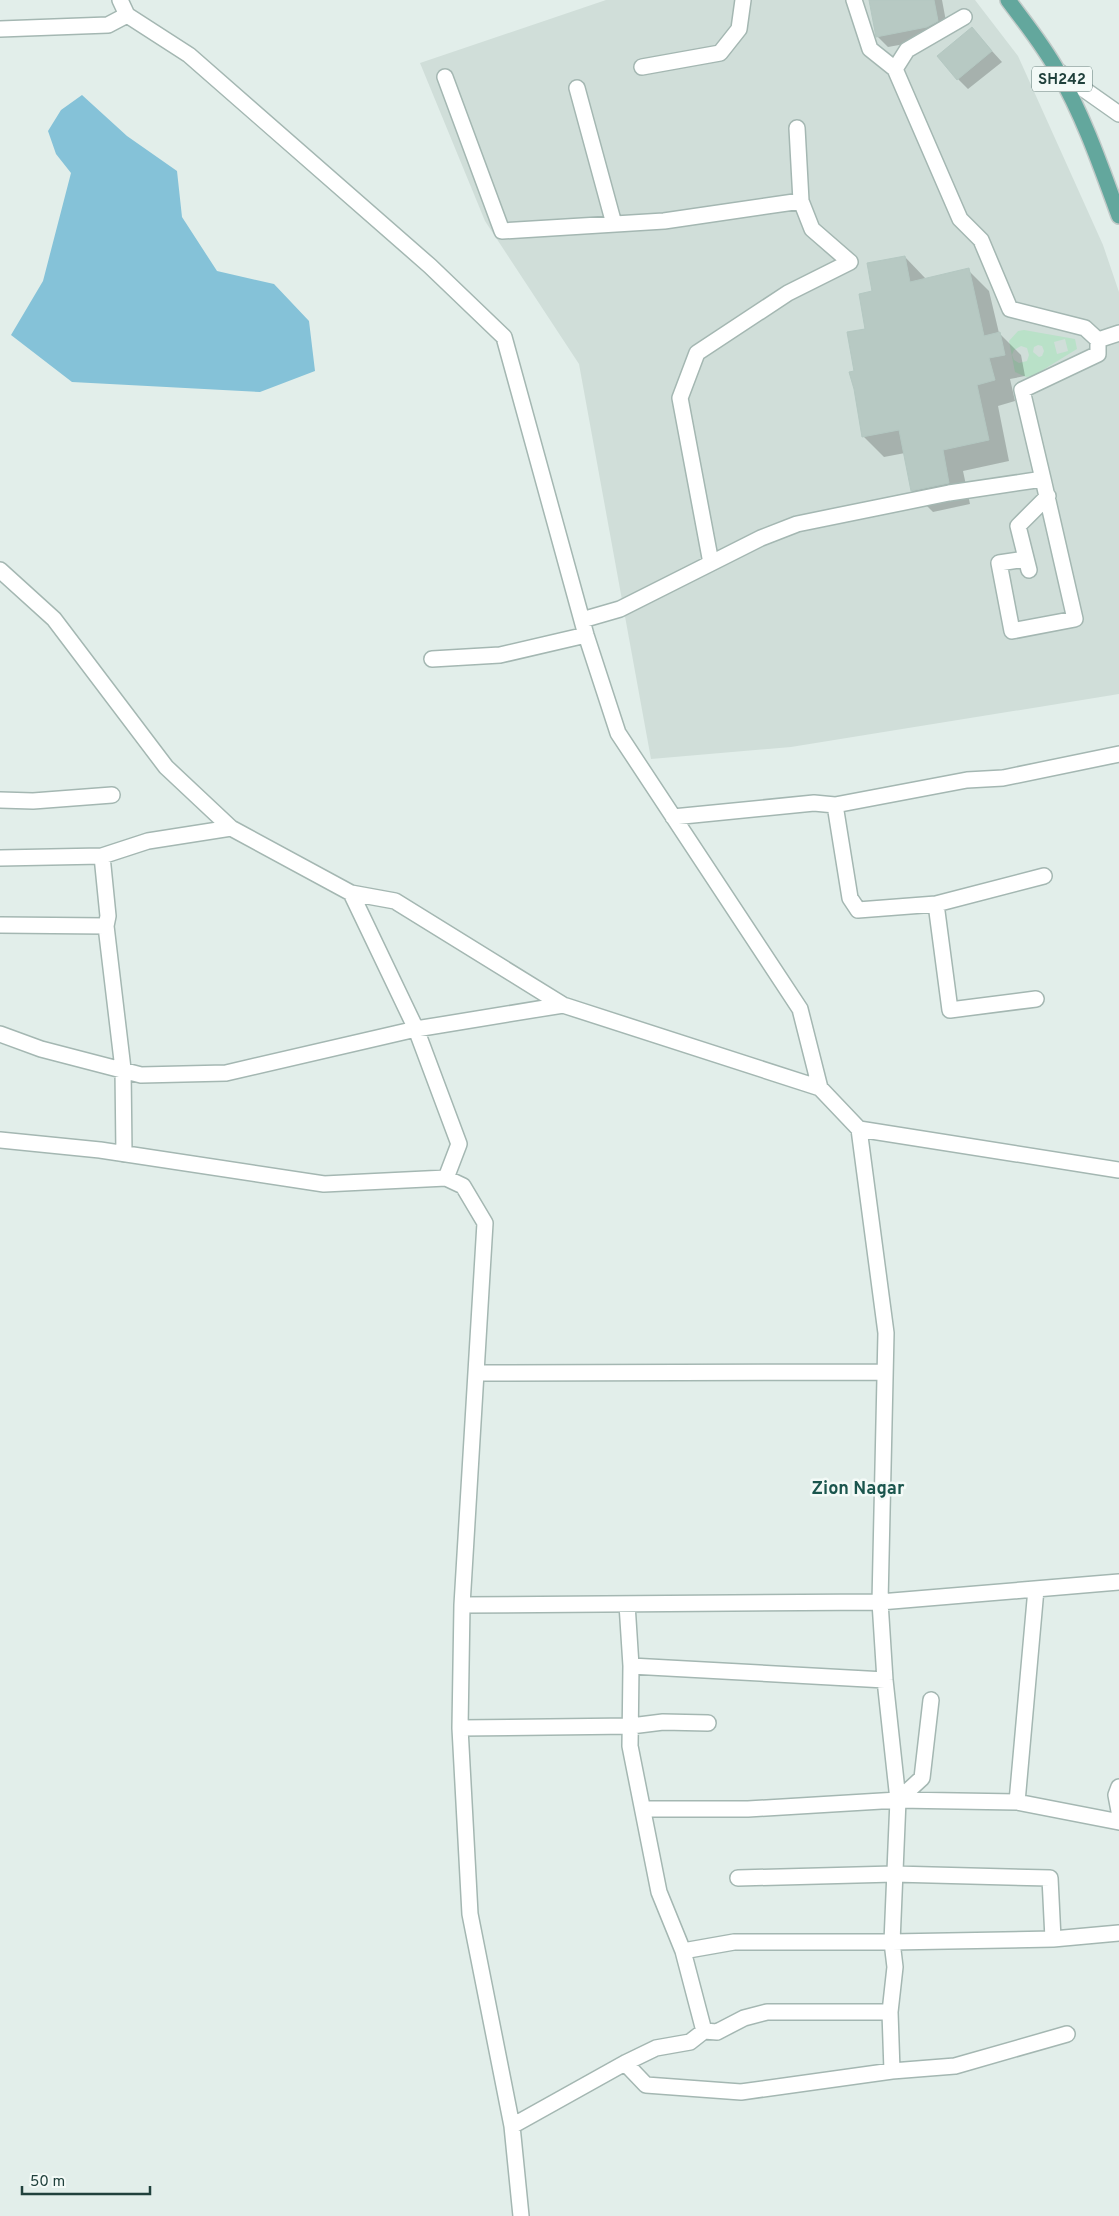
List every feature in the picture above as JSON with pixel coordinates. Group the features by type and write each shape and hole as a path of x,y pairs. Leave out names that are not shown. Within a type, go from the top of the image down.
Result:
{"main road":[{"name":"SH242","path":"1008,0 1058,71 1091,140 1119,216"}],"street":[{"path":"120,0 127,15 189,56 430,266 504,337 584,628 618,733 800,1009 820,1088"},
{"path":"642,67 720,53 739,29 743,0"},
{"path":"854,0 870,49 895,69 960,219 981,240 1010,309 1085,328 1098,340 1098,354 1022,390 1048,496 1075,619 1012,631 999,563 1027,564 1018,526 1048,496"},
{"path":"0,29 108,25 127,15"},
{"path":"895,69 907,50 964,17"},
{"path":"1058,71 1119,114"},
{"path":"445,77 502,231 664,221 801,201"},
{"path":"577,88 614,224"},
{"path":"711,563 680,398 697,353 788,293 850,262 812,229 801,201 797,128"},
{"path":"1098,340 1119,333"},
{"path":"432,659 500,655 584,628 761,538 796,524 949,493 1043,479"},
{"path":"2,572 54,619 166,767 231,828 351,893 395,901 563,1005 820,1088 859,1129 886,1333 880,1602 885,1680 898,1800 892,1942 895,1967 890,2012 892,2071"},
{"path":"673,816 814,803 835,805 967,780 1003,778 1119,754"},
{"path":"0,800 33,801 112,795"},
{"path":"835,805 850,898 858,910 936,904 1044,876"},
{"path":"0,858 102,856 148,841 231,828"},
{"path":"102,856 108,916 106,926 123,1069 124,1154"},
{"path":"351,893 416,1029 459,1144 446,1178"},
{"path":"936,904 950,1010 1036,999"},
{"path":"0,925 106,926"},
{"path":"0,1034 41,1049 141,1075 226,1073 416,1029 563,1005"},
{"path":"859,1129 1119,1170"},
{"path":"0,1140 124,1154 324,1184 446,1178 463,1186 485,1222 462,1605 460,1728 470,1914 512,2126 521,2216"},
{"path":"476,1373 885,1372"},
{"path":"462,1605 880,1602 1119,1582"},
{"path":"1017,1802 1036,1589"},
{"path":"627,1604 631,1666 630,1746 659,1892 683,1951 704,2031"},
{"path":"631,1666 885,1680"},
{"path":"898,1800 922,1778 931,1700"},
{"path":"460,1728 631,1726 663,1722 708,1723"},
{"path":"1119,1787 1116,1794 1119,1810"},
{"path":"643,1809 748,1809 898,1800 1017,1802 1119,1822"},
{"path":"738,1878 894,1874 1050,1878 1053,1939"},
{"path":"683,1951 734,1942 1053,1939 1119,1933"},
{"path":"512,2126 625,2063 656,2048 690,2042 704,2031 717,2032 744,2018 768,2012 890,2012"},
{"path":"625,2063 646,2084 741,2092 892,2071 955,2066 1067,2034"}],"shaded area":[{"path":"606,0 975,0 1018,56 1103,245 1119,292 1119,694 791,747 651,759 579,364 485,221 420,63"}],"green space":[{"path":"1024,330 1075,339 1077,349 1033,376 1026,377 1015,372 1009,341 1018,331","holes":["1065,339 1068,351 1057,354 1054,342","1021,346 1027,348 1029,355 1027,361 1019,363 1014,360 1012,355 1014,350","1042,346 1044,351 1042,356 1039,357 1033,352 1034,347"]}],"water":[{"path":"82,95 127,136 177,171 182,217 217,271 274,284 309,321 315,371 260,392 72,382 11,335 43,281 71,173 56,154 48,131 61,110"}],"building":[{"path":"869,0 934,0 938,21 927,27 876,37"},
{"path":"972,27 992,51 957,80 937,56"},
{"path":"905,256 910,282 969,268 984,336 1000,332 1005,355 989,358 995,380 977,385 989,440 943,450 949,483 911,491 899,430 862,437 854,389 849,372 854,371 847,332 865,329 859,294 872,291 867,263"}],"district":[{"name":"Zion Nagar","path":"858,1488"}]}
